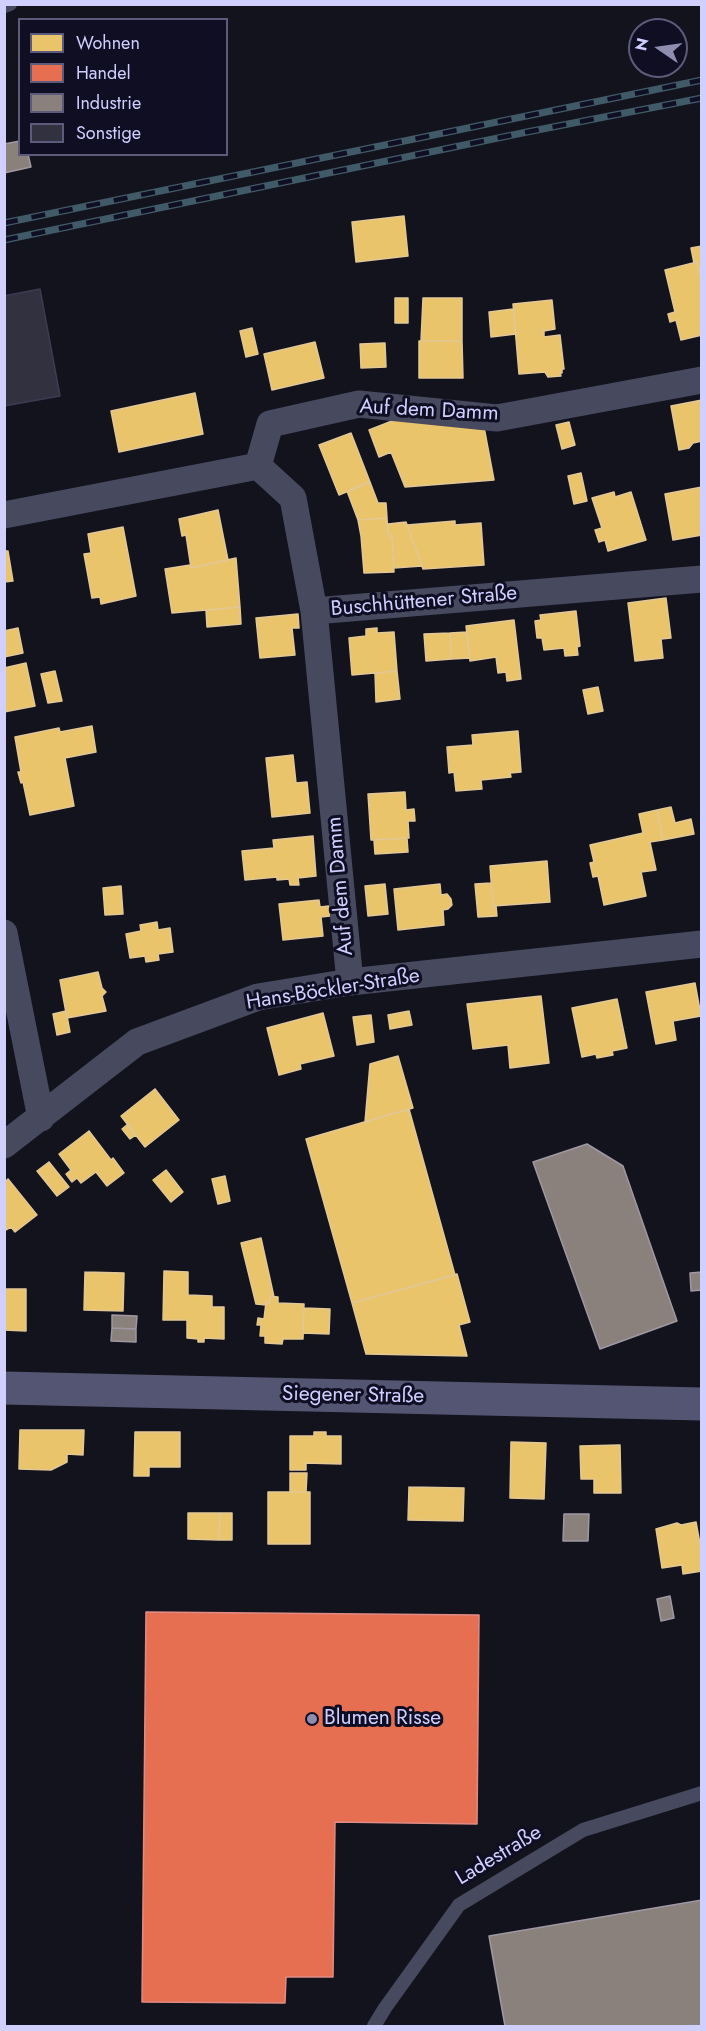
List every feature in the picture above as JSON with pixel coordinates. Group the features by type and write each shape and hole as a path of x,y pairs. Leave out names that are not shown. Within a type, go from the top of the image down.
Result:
{"main road":[{"name":"Siegener Straße","path":"4,1388 702,1404"}],"street":[{"name":"Auf dem Damm","path":"258,466 270,424 359,404 497,418 702,380"},
{"path":"4,515 258,466"},
{"name":"Buschhüttener Straße","path":"258,466 293,498 315,611 702,579"},
{"name":"Auf dem Damm","path":"315,611 350,982"},
{"path":"4,933 41,1118"},
{"name":"Hans-Böckler-Straße","path":"4,1145 137,1042 258,997 350,982 702,944"}],"lane":[{"path":"4,6 10,4"},
{"name":"Ladestraße","path":"374,2026 459,1905 583,1830 702,1793"}],"building: Wohnen":[{"path":"404,216 408,256 356,262 352,222"},
{"path":"702,246 702,275 700,276 691,248"},
{"path":"697,262 702,283 702,335 681,340 676,320 670,322 668,314 675,312 665,270"},
{"path":"395,298 408,298 408,323 395,323"},
{"path":"423,298 462,298 462,341 421,341"},
{"path":"552,300 555,329 544,331 544,337 560,335 564,369 560,373 561,376 548,377 545,372 519,374 513,304"},
{"path":"513,309 516,334 491,337 489,312"},
{"path":"252,328 258,354 246,357 240,331"},
{"path":"419,341 462,341 463,378 419,378"},
{"path":"315,342 324,378 272,390 264,354"},
{"path":"385,343 386,367 361,368 360,344"},
{"path":"195,393 203,434 119,452 111,411"},
{"path":"702,400 702,441 679,450 671,406"},
{"path":"392,417 484,427 494,480 405,487 391,452 379,457 369,430 392,421"},
{"path":"569,422 575,445 562,449 556,425"},
{"path":"351,433 370,482 339,495 319,445"},
{"path":"581,473 587,501 574,504 568,476"},
{"path":"370,482 378,503 386,503 387,518 358,520 347,491"},
{"path":"702,487 702,535 673,540 665,494"},
{"path":"614,492 615,497 631,492 646,540 608,551 605,540 599,542 595,530 602,528 592,498"},
{"path":"218,510 228,560 191,568 186,535 182,536 179,519"},
{"path":"387,518 388,536 392,536 394,572 364,573 358,520"},
{"path":"455,521 455,525 481,523 484,565 423,569 407,525"},
{"path":"406,522 422,566 394,568 392,536 388,536 388,524"},
{"path":"123,527 136,596 101,604 100,597 92,598 84,554 91,553 88,534"},
{"path":"4,551 8,551 13,581 4,582"},
{"path":"236,558 240,607 172,613 165,569 190,565 191,568"},
{"path":"666,598 671,638 661,639 663,658 635,661 628,603"},
{"path":"240,607 241,624 207,627 206,610"},
{"path":"576,611 580,646 577,647 578,655 565,656 564,648 544,650 542,638 537,638 535,621 541,620 540,615"},
{"path":"298,614 299,628 292,628 295,655 260,658 256,618"},
{"path":"514,620 521,679 507,681 506,672 498,673 496,657 470,661 466,626"},
{"path":"18,628 23,653 4,657 4,631"},
{"path":"377,628 377,633 394,632 397,671 352,675 349,638 366,636 366,629"},
{"path":"467,632 470,658 452,659 450,633"},
{"path":"450,633 452,659 426,661 424,634"},
{"path":"26,663 35,706 4,712 4,668"},
{"path":"55,671 62,701 48,703 41,674"},
{"path":"397,671 400,699 376,702 375,673"},
{"path":"598,687 603,711 588,714 583,690"},
{"path":"92,726 96,752 65,758 74,806 30,815 23,782 21,783 18,772 21,772 15,737 59,728 60,732"},
{"path":"518,731 521,772 510,773 511,777 481,780 482,789 456,791 454,772 449,773 447,747 473,745 472,735"},
{"path":"293,755 296,783 307,782 310,813 272,817 266,758"},
{"path":"405,792 406,810 414,809 415,821 408,821 409,838 371,840 368,794"},
{"path":"671,807 675,823 691,819 694,834 663,840 657,810"},
{"path":"657,810 663,840 650,842 656,870 641,872 646,896 604,905 598,876 593,877 590,863 594,862 590,845 643,833 639,814"},
{"path":"313,836 316,876 298,878 299,885 290,885 289,879 277,880 277,877 245,880 242,851 274,848 273,840"},
{"path":"407,838 408,852 375,854 374,840"},
{"path":"547,861 550,902 493,906 490,866"},
{"path":"491,883 493,906 496,906 497,916 478,917 475,884"},
{"path":"385,884 388,914 368,916 365,886"},
{"path":"440,884 441,895 447,894 452,905 443,910 444,925 398,930 394,889"},
{"path":"121,886 123,914 105,915 103,888"},
{"path":"319,900 320,907 329,906 330,916 321,917 323,936 283,940 279,904"},
{"path":"157,922 158,930 170,928 173,952 158,954 159,960 146,962 145,956 130,958 126,934 141,931 140,925"},
{"path":"98,972 102,988 106,992 102,996 106,1011 67,1018 60,980"},
{"path":"695,983 701,1016 673,1021 676,1040 656,1044 646,992"},
{"path":"541,996 549,1063 510,1068 508,1045 473,1049 467,1004"},
{"path":"617,999 627,1048 612,1051 613,1055 597,1058 596,1054 582,1057 572,1008"},
{"path":"66,1011 70,1032 57,1035 53,1014"},
{"path":"409,1011 412,1025 390,1029 388,1015"},
{"path":"323,1013 334,1056 300,1064 301,1069 279,1075 267,1028"},
{"path":"371,1015 374,1042 357,1045 353,1017"},
{"path":"398,1056 413,1108 365,1122 370,1064"},
{"path":"155,1089 179,1120 145,1147 121,1116"},
{"path":"409,1109 455,1275 352,1303 306,1139"},
{"path":"128,1124 136,1135 130,1139 122,1129"},
{"path":"89,1131 124,1173 107,1186 96,1172 81,1183 77,1178 72,1182 66,1174 71,1170 59,1154"},
{"path":"49,1162 69,1187 57,1196 37,1171"},
{"path":"166,1170 183,1192 171,1202 153,1180"},
{"path":"225,1176 230,1201 218,1204 212,1179"},
{"path":"8,1179 37,1215 15,1232 11,1227 4,1231 4,1183"},
{"path":"261,1238 274,1297 270,1296 270,1303 266,1302 266,1305 256,1304 241,1243"},
{"path":"164,1271 188,1272 188,1295 212,1296 212,1307 224,1307 224,1339 204,1338 204,1342 198,1342 198,1339 187,1338 187,1320 163,1320"},
{"path":"85,1272 124,1273 123,1311 84,1310"},
{"path":"457,1274 470,1322 459,1325 467,1356 366,1354 352,1303"},
{"path":"4,1289 26,1289 26,1331 4,1330"},
{"path":"270,1296 278,1297 278,1303 304,1304 303,1339 283,1339 282,1344 265,1343 265,1336 260,1336 261,1325 257,1325 258,1318 264,1319 266,1302 270,1303"},
{"path":"304,1308 330,1309 329,1334 303,1333"},
{"path":"20,1430 84,1430 83,1455 67,1454 67,1462 51,1470 19,1469"},
{"path":"135,1432 180,1432 180,1467 149,1467 149,1476 134,1476"},
{"path":"314,1432 326,1432 326,1436 341,1436 341,1464 306,1463 306,1470 290,1470 290,1436 314,1436"},
{"path":"511,1442 546,1443 544,1499 510,1498"},
{"path":"620,1445 621,1493 594,1493 594,1479 581,1479 580,1446"},
{"path":"290,1473 307,1473 306,1492 290,1492"},
{"path":"409,1487 464,1488 463,1521 408,1520"},
{"path":"268,1492 310,1492 310,1544 268,1544"},
{"path":"188,1513 220,1513 219,1540 188,1539"},
{"path":"220,1513 232,1513 232,1540 219,1540"},
{"path":"696,1522 702,1555 702,1571 683,1574 682,1565 662,1568 656,1529 677,1523 681,1525"}],"building: Handel":[{"name":"Blumen Risse","path":"146,1612 479,1615 477,1824 335,1822 333,1977 286,1977 285,2003 142,2002"}],"building: Industrie":[{"path":"18,141 18,156 28,156 31,167 4,173 4,144"},
{"path":"587,1144 623,1166 677,1321 600,1349 533,1162"},
{"path":"702,1272 702,1290 691,1291 690,1273"},
{"path":"112,1315 137,1316 136,1329 112,1328"},
{"path":"112,1328 136,1329 136,1342 111,1341"},
{"path":"564,1514 589,1514 588,1541 563,1541"},
{"path":"670,1596 674,1618 661,1621 657,1599"},
{"path":"702,1900 702,2026 505,2026 489,1936"}],"building: Sonstige":[{"path":"40,289 60,396 4,406 4,296"}],"railway":[{"path":"4,223 702,80"},
{"path":"4,240 702,98"}],"place":[{"name":"Blumen Risse","path":"312,1719"}]}
